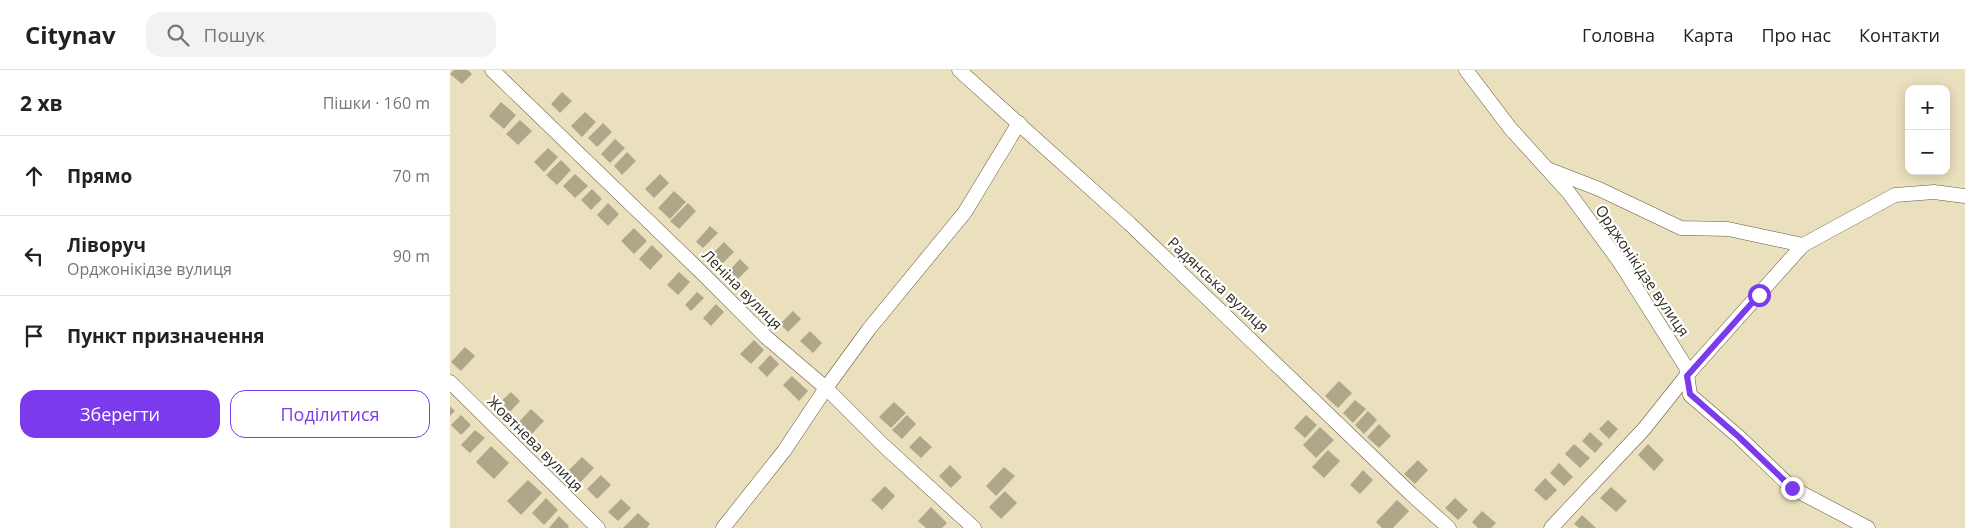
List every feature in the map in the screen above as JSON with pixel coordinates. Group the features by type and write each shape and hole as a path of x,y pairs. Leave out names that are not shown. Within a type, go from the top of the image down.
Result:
{"street":[{"name":"Леніна вулиця","path":"492,70 700,271 766,338 826,388 883,446 974,528"},
{"name":"Радянська вулиця","path":"959,70 1130,224 1411,494 1450,528"},
{"name":"Орджонікідзе вулиця","path":"1466,70 1510,128 1569,193 1619,261 1686,367 1690,394 1739,437 1792,488 1868,528"},
{"path":"723,528 784,451 826,388 869,329 965,212 1019,123"},
{"path":"1547,169 1599,189 1681,228 1728,229 1803,245"},
{"path":"1551,528 1644,429 1687,376 1803,245 1895,195 1934,192 1965,196"},
{"name":"Жовтнева вулиця","path":"450,382 598,528"}],"building":[{"path":"454,70 468,70 472,74 462,84 450,74"},
{"path":"562,92 572,101 560,113 551,104"},
{"path":"501,102 516,115 504,129 489,116"},
{"path":"585,112 596,122 582,137 571,126"},
{"path":"520,120 532,131 518,145 506,134"},
{"path":"603,123 612,132 597,147 588,138"},
{"path":"615,139 625,148 610,163 601,154"},
{"path":"548,148 558,157 544,172 534,162"},
{"path":"627,152 636,161 622,175 614,166"},
{"path":"561,160 571,170 557,185 546,175"},
{"path":"575,174 588,186 575,198 563,186"},
{"path":"660,174 669,183 654,198 645,189"},
{"path":"592,189 602,199 591,210 581,200"},
{"path":"674,191 686,202 670,219 658,208"},
{"path":"608,203 619,214 608,226 597,215"},
{"path":"688,203 696,211 679,229 670,221"},
{"path":"710,226 718,233 703,248 696,242"},
{"path":"634,228 647,241 634,254 621,241"},
{"path":"724,242 734,252 721,265 711,255"},
{"path":"652,245 663,256 650,270 639,259"},
{"path":"740,259 749,268 736,281 727,273"},
{"path":"679,272 690,282 678,295 667,285"},
{"path":"697,292 704,298 691,311 685,305"},
{"path":"716,304 724,312 711,326 703,318"},
{"path":"793,311 801,319 788,332 780,324"},
{"path":"810,331 822,343 813,353 800,341"},
{"path":"754,340 764,350 751,364 740,354"},
{"path":"465,347 475,356 461,371 451,362"},
{"path":"770,355 779,364 767,377 758,368"},
{"path":"792,376 808,391 799,401 783,385"},
{"path":"1339,381 1352,393 1338,408 1325,396"},
{"path":"511,392 520,401 507,415 497,405"},
{"path":"1355,400 1366,409 1353,423 1343,413"},
{"path":"894,402 906,413 891,428 879,417"},
{"path":"450,406 455,411 450,416"},
{"path":"531,409 544,421 530,436 517,424"},
{"path":"1368,411 1377,420 1364,434 1355,425"},
{"path":"461,415 471,425 461,435 451,425"},
{"path":"907,415 916,424 902,439 892,430"},
{"path":"1306,415 1317,425 1305,438 1294,428"},
{"path":"1608,420 1618,429 1609,439 1599,429"},
{"path":"1379,424 1391,436 1379,448 1367,437"},
{"path":"1320,427 1334,440 1316,458 1303,445"},
{"path":"475,430 485,438 470,453 461,445"},
{"path":"1590,432 1603,444 1595,453 1582,441"},
{"path":"920,436 932,447 921,458 909,447"},
{"path":"1574,444 1590,458 1580,468 1565,454"},
{"path":"1648,444 1664,460 1654,471 1638,455"},
{"path":"491,446 509,463 494,479 476,462"},
{"path":"1328,450 1340,461 1324,478 1312,467"},
{"path":"582,457 594,468 579,484 567,472"},
{"path":"1418,460 1428,470 1415,484 1404,474"},
{"path":"1559,463 1573,477 1564,486 1550,473"},
{"path":"950,465 962,477 951,488 939,476"},
{"path":"1004,467 1015,476 996,496 986,486"},
{"path":"1363,470 1373,480 1360,494 1350,485"},
{"path":"601,475 611,485 597,499 587,489"},
{"path":"1545,478 1557,490 1546,501 1534,490"},
{"path":"528,480 542,493 521,515 507,501"},
{"path":"885,486 895,496 882,510 871,500"},
{"path":"1611,487 1627,501 1616,512 1600,498"},
{"path":"1005,491 1017,503 1001,519 989,507"},
{"path":"546,498 558,510 544,525 532,513"},
{"path":"1455,498 1468,510 1458,520 1445,508"},
{"path":"621,499 631,508 618,521 608,512"},
{"path":"1397,500 1409,511 1393,528 1382,528 1376,522"},
{"path":"931,507 947,523 942,528 926,528 918,521"},
{"path":"1482,511 1496,523 1491,528 1478,528 1472,522"},
{"path":"638,513 650,524 647,528 623,528"},
{"path":"1582,515 1596,528 1579,528 1574,524"},
{"path":"559,516 569,526 568,528 549,528"}],"route":[{"path":"1759,295 1687,376 1690,394 1739,437 1792,488"}]}
